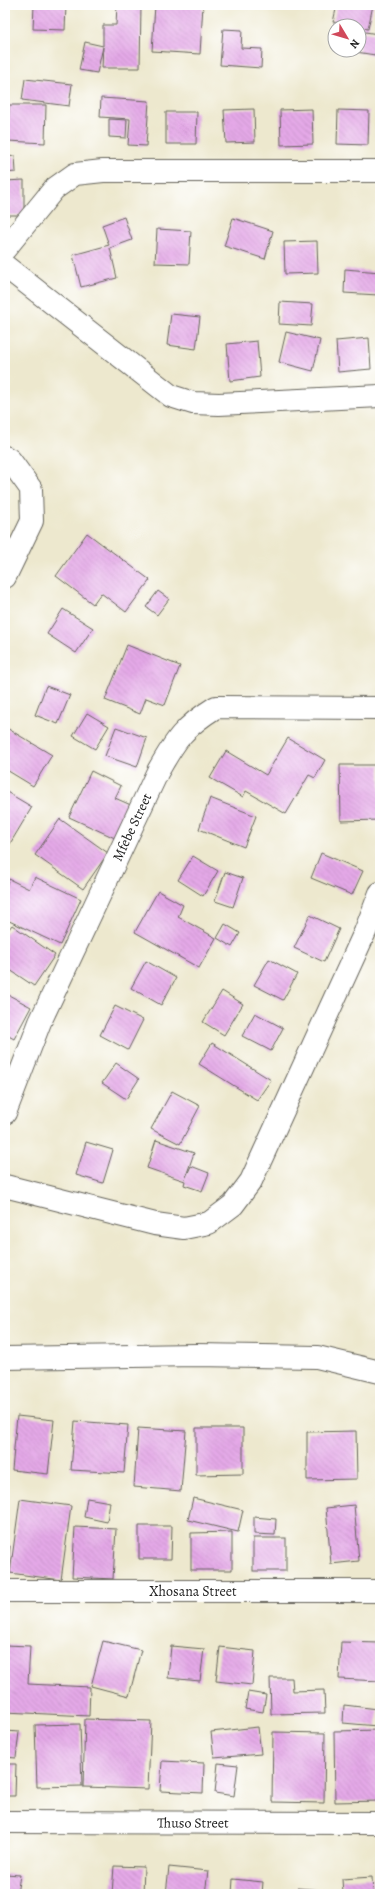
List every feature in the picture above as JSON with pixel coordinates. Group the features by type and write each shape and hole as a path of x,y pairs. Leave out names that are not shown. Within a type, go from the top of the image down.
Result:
{"street":[{"path":"5,249 54,189 75,174 103,171 380,171"},
{"path":"5,266 171,396 193,403 219,404 380,396"},
{"path":"5,457 10,460 31,488 32,521 5,577"},
{"name":"Mfebe Street","path":"5,1114 46,1008 158,771 174,743 183,732 193,722 216,707 380,708"},
{"path":"5,1186 155,1224 184,1228 209,1222 233,1205 251,1181 365,932 380,893"},
{"path":"5,1358 196,1355 317,1357 380,1372"},
{"name":"Xhosana Street","path":"5,1592 380,1591"},
{"name":"Thuso Street","path":"5,1822 380,1823"}],"building":[{"path":"34,5 66,5 65,30 33,29"},
{"path":"117,5 141,5 140,68 102,68 103,47 97,73 79,70 85,42 103,46 103,25 116,25"},
{"path":"155,5 203,5 200,54 152,51"},
{"path":"337,5 373,5 368,29 367,18 334,18"},
{"path":"223,29 242,30 241,48 262,49 261,68 220,65"},
{"path":"367,32 378,34 375,55 367,54"},
{"path":"25,79 72,84 69,106 22,100"},
{"path":"101,98 149,101 146,146 128,145 130,119 100,117"},
{"path":"9,105 46,105 45,143 8,141"},
{"path":"254,109 255,142 226,143 224,110"},
{"path":"312,109 313,144 281,145 280,110"},
{"path":"338,110 369,111 368,145 337,144"},
{"path":"166,112 197,112 196,144 166,144"},
{"path":"109,119 127,120 126,138 109,137"},
{"path":"15,156 16,172 5,173 5,157"},
{"path":"24,180 24,215 5,215 5,181"},
{"path":"124,217 132,240 110,248 117,278 81,287 73,255 109,245 102,225"},
{"path":"233,218 273,231 265,259 224,246"},
{"path":"157,229 191,231 189,264 155,263"},
{"path":"317,241 318,273 285,274 284,242"},
{"path":"345,269 380,272 378,295 344,293"},
{"path":"280,302 313,304 311,326 279,324"},
{"path":"171,314 200,317 196,349 167,345"},
{"path":"286,332 320,340 313,371 279,362"},
{"path":"369,338 371,369 338,372 336,341"},
{"path":"257,341 260,377 230,381 227,344"},
{"path":"87,533 150,580 126,612 101,593 93,604 56,576"},
{"path":"158,591 169,599 157,615 146,607"},
{"path":"63,609 93,628 76,653 47,634"},
{"path":"127,645 180,666 165,705 146,698 140,714 105,700"},
{"path":"46,686 70,695 58,724 35,715"},
{"path":"87,713 109,726 95,749 73,736"},
{"path":"5,727 52,755 33,786 5,769"},
{"path":"116,727 147,738 137,767 105,756"},
{"path":"288,738 325,760 315,778 309,775 286,814 246,791 243,797 210,778 226,751 266,775"},
{"path":"340,765 380,765 380,820 341,821"},
{"path":"91,771 121,786 115,798 133,806 117,839 69,817"},
{"path":"5,791 32,807 5,852"},
{"path":"210,798 256,816 244,847 199,829"},
{"path":"60,819 108,853 83,889 35,855"},
{"path":"321,853 363,871 352,895 311,878"},
{"path":"193,856 218,871 203,896 178,880"},
{"path":"225,872 243,878 233,907 215,901"},
{"path":"35,877 81,899 60,945 5,919 5,888 9,879 29,889"},
{"path":"158,891 183,905 178,917 216,938 199,968 135,932"},
{"path":"310,915 339,929 324,962 294,948"},
{"path":"225,924 240,933 232,947 217,938"},
{"path":"12,925 55,955 34,986 7,968 5,971 5,934"},
{"path":"269,959 297,974 283,1000 254,985"},
{"path":"146,961 176,978 161,1005 131,988"},
{"path":"222,991 243,1004 224,1035 203,1022"},
{"path":"5,993 31,1007 14,1039 5,1034"},
{"path":"115,1006 143,1020 128,1050 100,1035"},
{"path":"255,1013 283,1028 271,1051 242,1036"},
{"path":"212,1043 271,1080 257,1100 199,1064"},
{"path":"116,1063 139,1079 126,1099 102,1083"},
{"path":"172,1091 200,1106 180,1144 151,1129"},
{"path":"156,1140 194,1153 185,1179 191,1166 209,1173 202,1191 184,1185 185,1181 147,1168"},
{"path":"86,1142 113,1150 103,1183 76,1175"},
{"path":"17,1416 54,1420 48,1474 12,1470"},
{"path":"75,1421 128,1425 124,1473 71,1470"},
{"path":"138,1428 186,1431 181,1491 134,1487"},
{"path":"196,1428 243,1428 243,1474 196,1475"},
{"path":"356,1431 357,1479 307,1480 307,1432"},
{"path":"87,1498 110,1502 107,1522 84,1517"},
{"path":"193,1498 243,1510 238,1532 188,1520"},
{"path":"20,1499 71,1506 61,1580 10,1573"},
{"path":"354,1505 359,1561 331,1564 326,1508"},
{"path":"254,1517 276,1519 275,1535 254,1534"},
{"path":"139,1526 172,1526 171,1559 139,1559"},
{"path":"75,1527 116,1529 113,1579 72,1577"},
{"path":"232,1532 232,1570 191,1570 191,1533"},
{"path":"253,1538 286,1538 286,1571 253,1571"},
{"path":"5,1546 10,1546 8,1569 5,1569"},
{"path":"103,1641 141,1650 129,1696 91,1686"},
{"path":"341,1642 380,1643 380,1681 339,1679"},
{"path":"5,1645 30,1646 28,1684 90,1687 89,1716 5,1712"},
{"path":"171,1646 204,1649 200,1681 168,1678"},
{"path":"220,1647 255,1651 252,1685 216,1681"},
{"path":"270,1678 292,1678 293,1691 324,1690 325,1713 271,1714"},
{"path":"248,1692 266,1695 263,1712 245,1709"},
{"path":"344,1705 378,1709 377,1726 343,1723"},
{"path":"85,1719 151,1721 148,1789 83,1787"},
{"path":"80,1724 82,1786 37,1787 35,1725"},
{"path":"258,1727 261,1754 214,1758 211,1732"},
{"path":"380,1730 380,1801 335,1802 334,1731"},
{"path":"5,1731 19,1732 16,1758 5,1757"},
{"path":"273,1732 325,1733 324,1803 272,1802"},
{"path":"162,1761 204,1763 203,1793 160,1791"},
{"path":"218,1763 238,1765 234,1796 215,1793"},
{"path":"5,1764 16,1764 15,1796 5,1796"},
{"path":"114,1866 144,1867 143,1894 112,1894"},
{"path":"169,1867 208,1871 205,1894 166,1894"},
{"path":"5,1874 20,1875 17,1894 5,1894"},
{"path":"372,1877 373,1894 343,1894 342,1879"},
{"path":"233,1879 263,1882 262,1894 232,1894"},
{"path":"297,1888 324,1890 324,1894 297,1894"}]}
